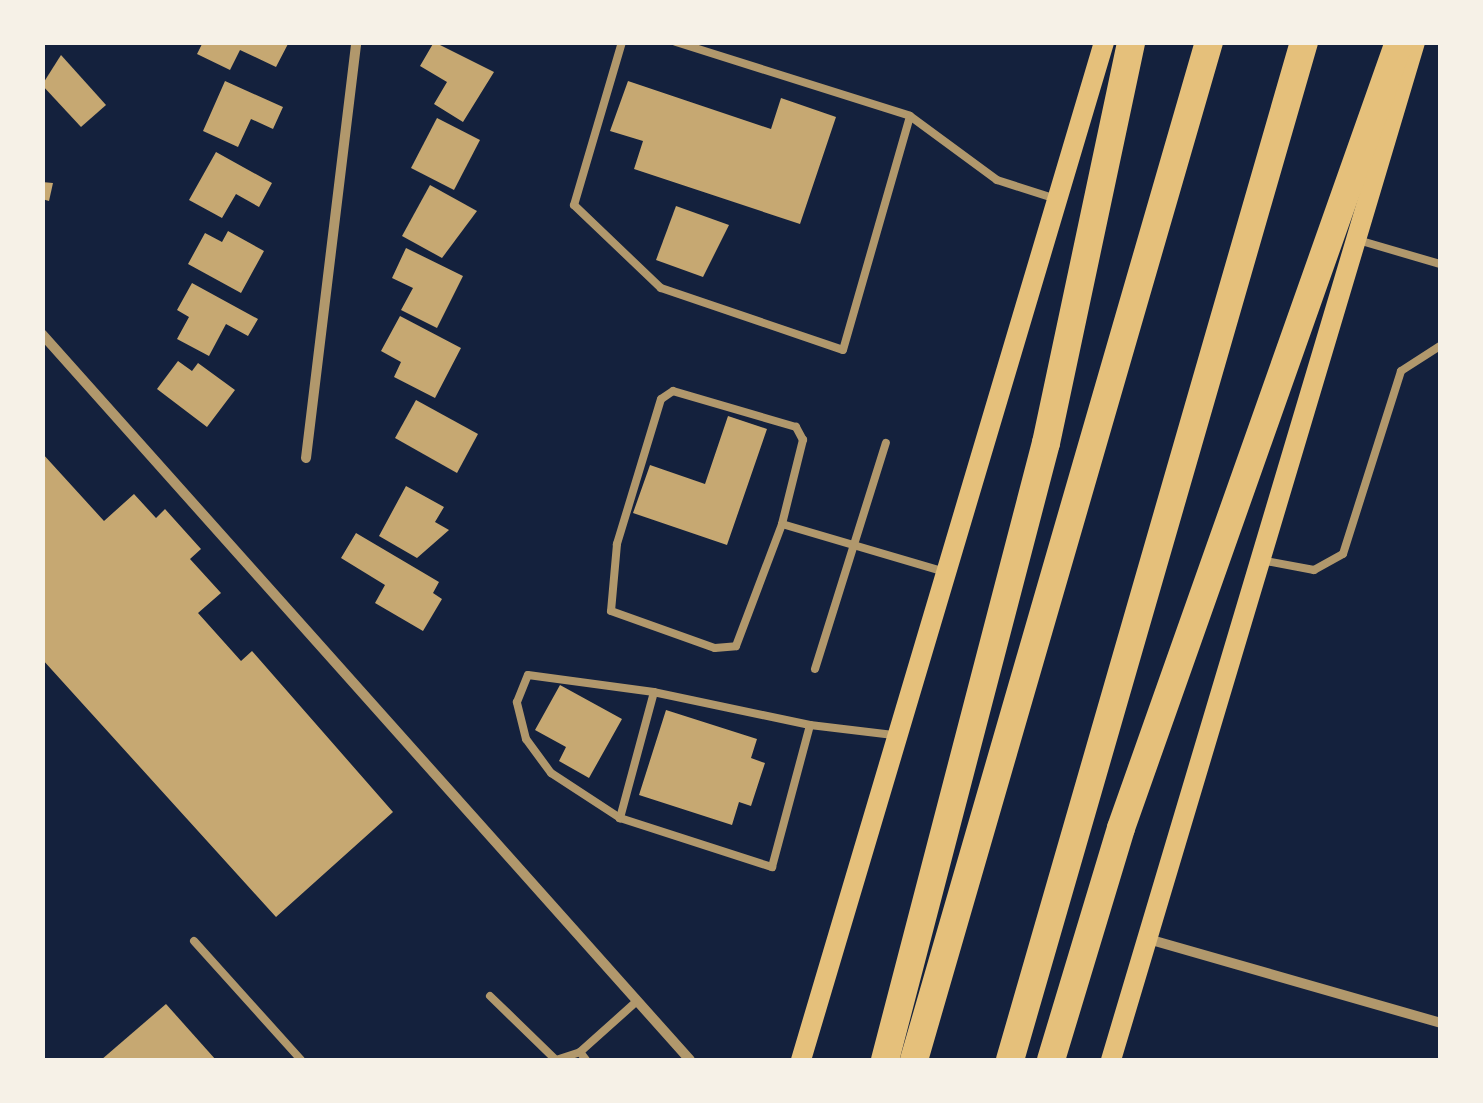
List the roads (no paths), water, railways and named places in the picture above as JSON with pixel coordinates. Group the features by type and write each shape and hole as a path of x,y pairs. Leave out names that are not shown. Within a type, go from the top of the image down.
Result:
{"highway":[{"path":"885,1060 1046,443 1131,42"},
{"path":"914,1060 1209,42"},
{"path":"1010,1060 1304,42"},
{"path":"1051,1060 1121,828 1399,42"}],"main road":[{"path":"801,1060 1104,42"},
{"path":"1112,1060 1415,42"}],"street":[{"path":"306,458 356,42"},
{"path":"42,334 690,1060"},
{"path":"1148,938 1440,1023"}],"lane":[{"path":"622,42 574,205 662,288 843,350 910,116"},
{"path":"676,42 910,116 998,180 1057,200"},
{"path":"1356,240 1440,264"},
{"path":"1261,560 1314,570 1343,554 1401,370 1440,346"},
{"path":"672,392 796,427 802,440 782,524 736,646 714,648 610,611 617,544 661,399 672,392"},
{"path":"815,669 886,443"},
{"path":"782,524 946,572"},
{"path":"810,725 772,867 620,818 550,774 526,740 518,702 528,675 654,692 810,725 898,735"},
{"path":"620,818 654,692"},
{"path":"194,941 301,1060"},
{"path":"490,996 556,1060 580,1052 637,1001"},
{"path":"580,1052 586,1060"}]}
